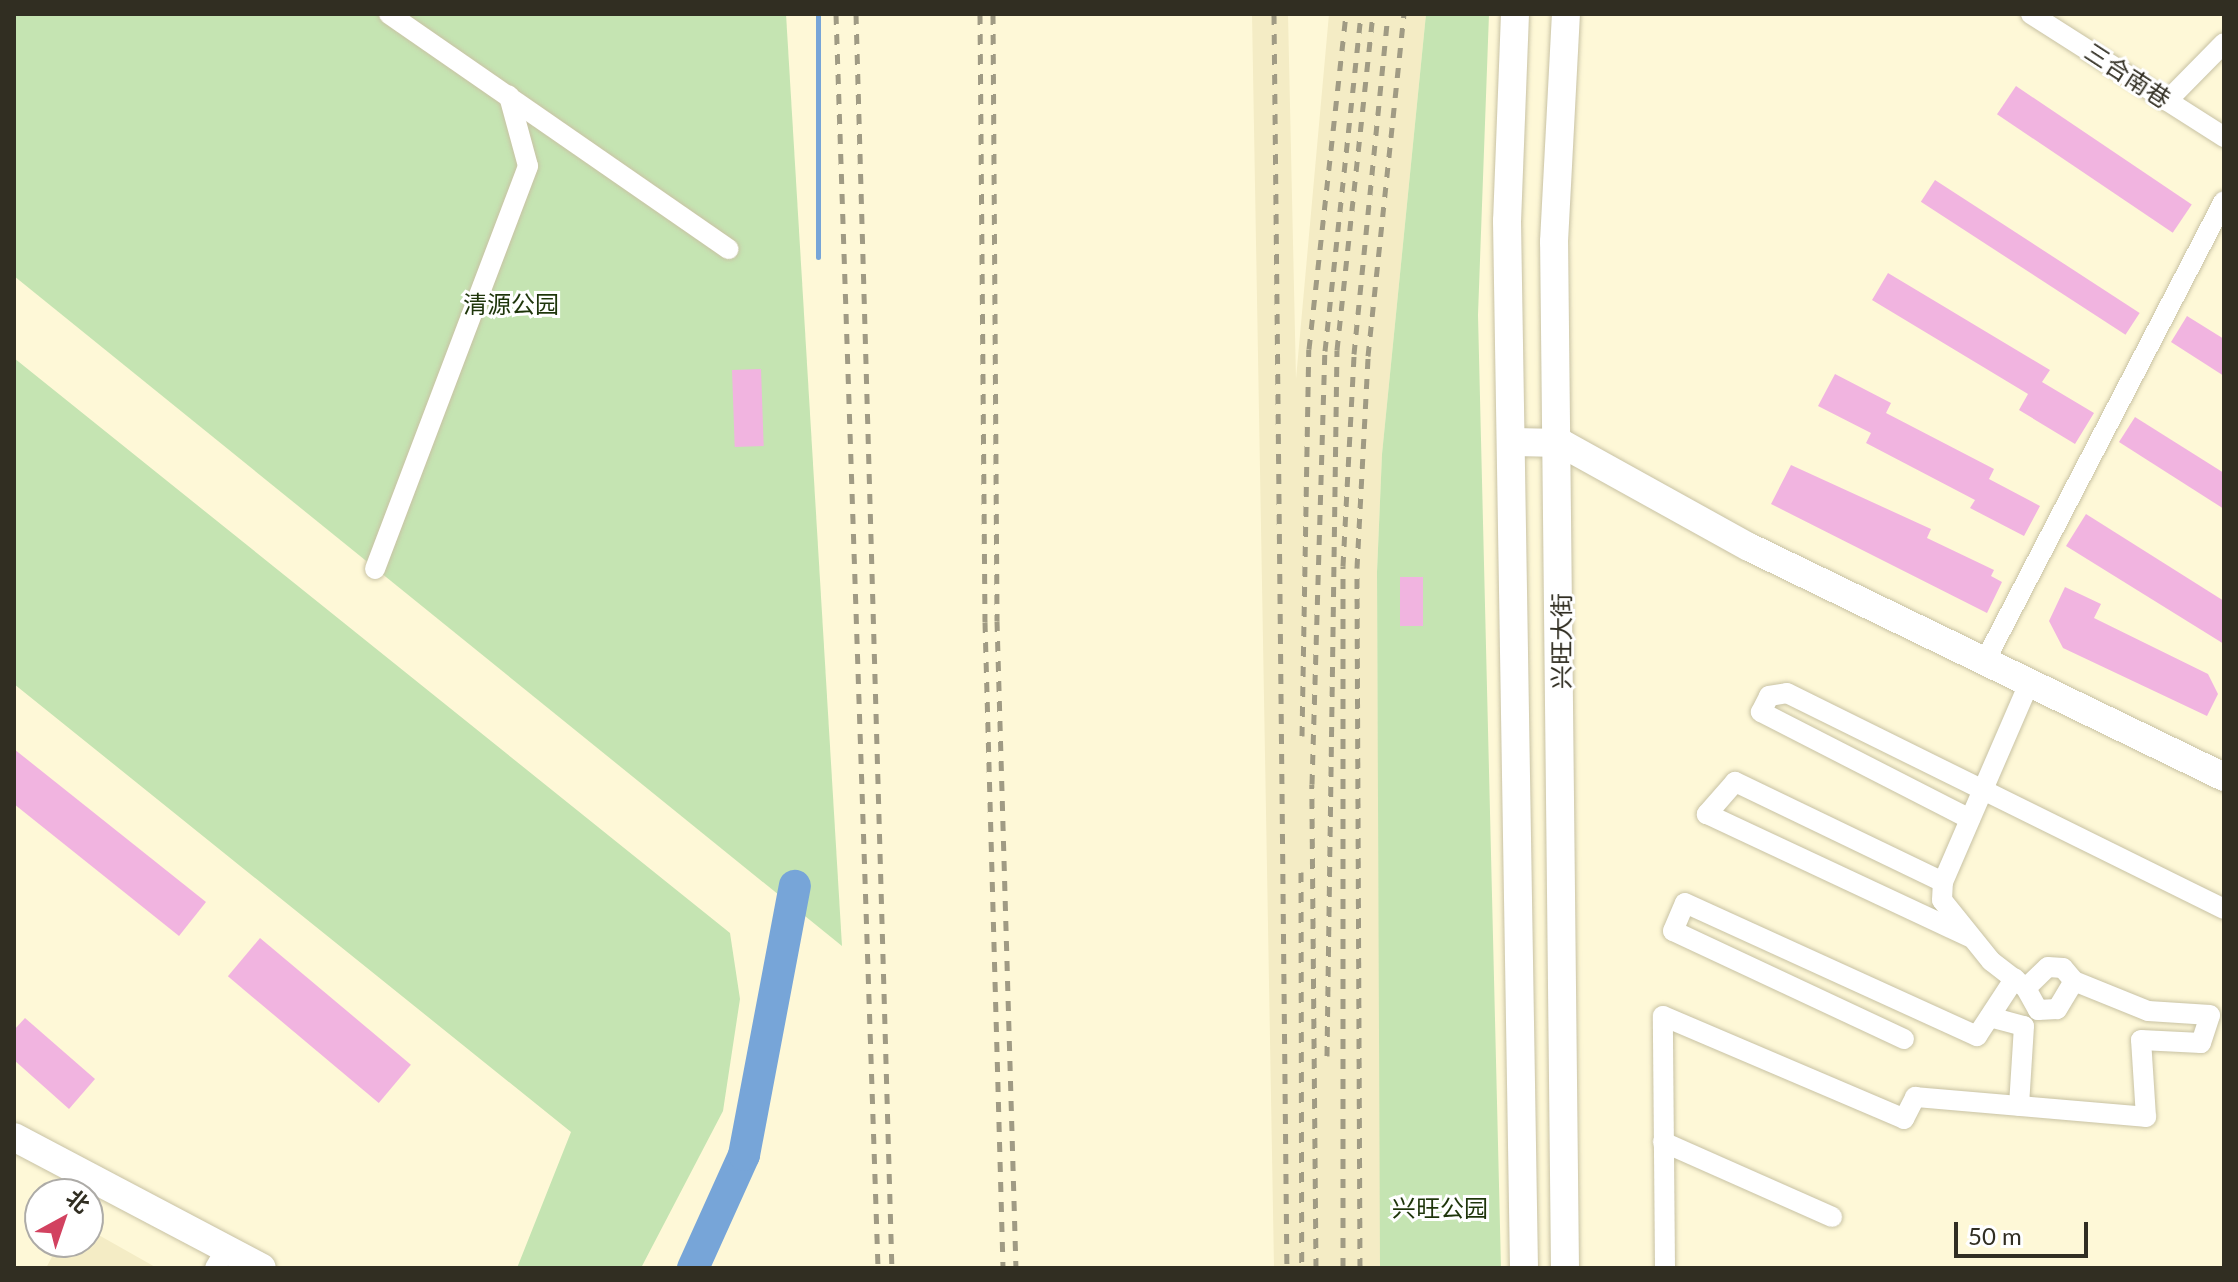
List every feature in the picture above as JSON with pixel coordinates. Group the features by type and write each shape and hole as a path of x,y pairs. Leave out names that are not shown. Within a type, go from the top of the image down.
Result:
{"main road":[{"name":"兴旺大街","path":"1515,14 1507,221 1514,442 1524,1268"},
{"name":"兴旺大街","path":"1565,1268 1561,443 1554,242 1566,14"},
{"path":"1514,442 1561,443 1749,547 2224,777"},
{"path":"14,1137 221,1259 262,1268"}],"street":[{"path":"389,14 729,249"},
{"name":"三合南巷","path":"2031,14 2224,137"},
{"path":"2167,101 2224,43"},
{"path":"375,569 528,166 509,96"},
{"path":"1985,661 2224,201"},
{"path":"2029,683 1943,882 1942,900 1970,937 2021,983 2028,1000 2049,1015 2074,981"},
{"path":"1970,819 1761,712 1769,696 1787,693 1980,795 2224,909"},
{"path":"1943,882 1735,782 1707,814 1970,937"},
{"path":"1665,1268 1663,1016 1904,1119 1915,1097 2146,1117 2141,1040 2201,1043 2210,1015 2148,1011 2074,981 2063,968 2048,967 2021,983 1977,1036 1685,903 1673,931 1904,1039"},
{"path":"1990,1017 2024,1026 2019,1106"},
{"path":"1663,1142 1832,1217"}],"shaded area":[{"path":"1252,14 1288,14 1296,379 1329,14 1426,14 1382,454 1377,572 1381,1268 1274,1268"},
{"path":"104,1238 157,1268 46,1268 51,1258 104,1258"}],"green space":[{"name":"清源公园","path":"14,14 786,14 842,946 14,276"},
{"name":"兴旺公园","path":"1426,14 1489,14 1478,315 1501,1268 1380,1268 1377,572 1382,454"},
{"path":"14,358 730,933 740,999 723,1111 641,1268 517,1268 571,1132 14,684"}],"building":[{"path":"2016,86 2192,205 2173,233 1997,114"},
{"path":"1935,180 2140,313 2125,335 1921,202"},
{"path":"1888,273 2050,370 2042,382 2094,413 2075,444 2019,410 2028,394 1872,300"},
{"path":"2187,316 2224,339 2224,376 2171,342"},
{"path":"761,369 764,446 735,447 732,370"},
{"path":"1835,374 1891,403 1886,413 1994,469 1989,479 2040,506 2024,536 1970,508 1975,500 1866,443 1871,433 1818,406"},
{"path":"2135,417 2224,473 2224,509 2119,442"},
{"path":"1791,465 1931,529 1927,538 1994,570 1991,576 2002,582 1987,613 1771,504"},
{"path":"2086,514 2224,601 2224,644 2066,546"},
{"path":"1400,577 1423,577 1423,626 1400,626"},
{"path":"2065,587 2101,604 2094,618 2208,674 2218,694 2207,716 2063,648 2049,621"},
{"path":"14,749 206,902 179,936 14,804"},
{"path":"260,938 411,1065 379,1103 228,976"},
{"path":"25,1018 95,1079 69,1109 14,1060 14,1030"}],"waterway":[{"path":"818,14 818,257"},
{"path":"693,1268 744,1155 795,886"}],"railway":[{"path":"836,14 878,1268"},
{"path":"856,14 892,1268"},
{"path":"980,14 985,622 1003,1268"},
{"path":"993,14 997,621 1016,1268"},
{"path":"1274,14 1287,1268"},
{"path":"1302,736 1309,349 1346,14"},
{"path":"1316,1268 1312,784 1325,351 1361,14"},
{"path":"1327,1056 1337,350 1373,14"},
{"path":"1343,1268 1343,566 1354,354 1388,14"},
{"path":"1360,1268 1357,568 1368,356 1404,14"},
{"path":"1301,872 1302,1268"}]}
